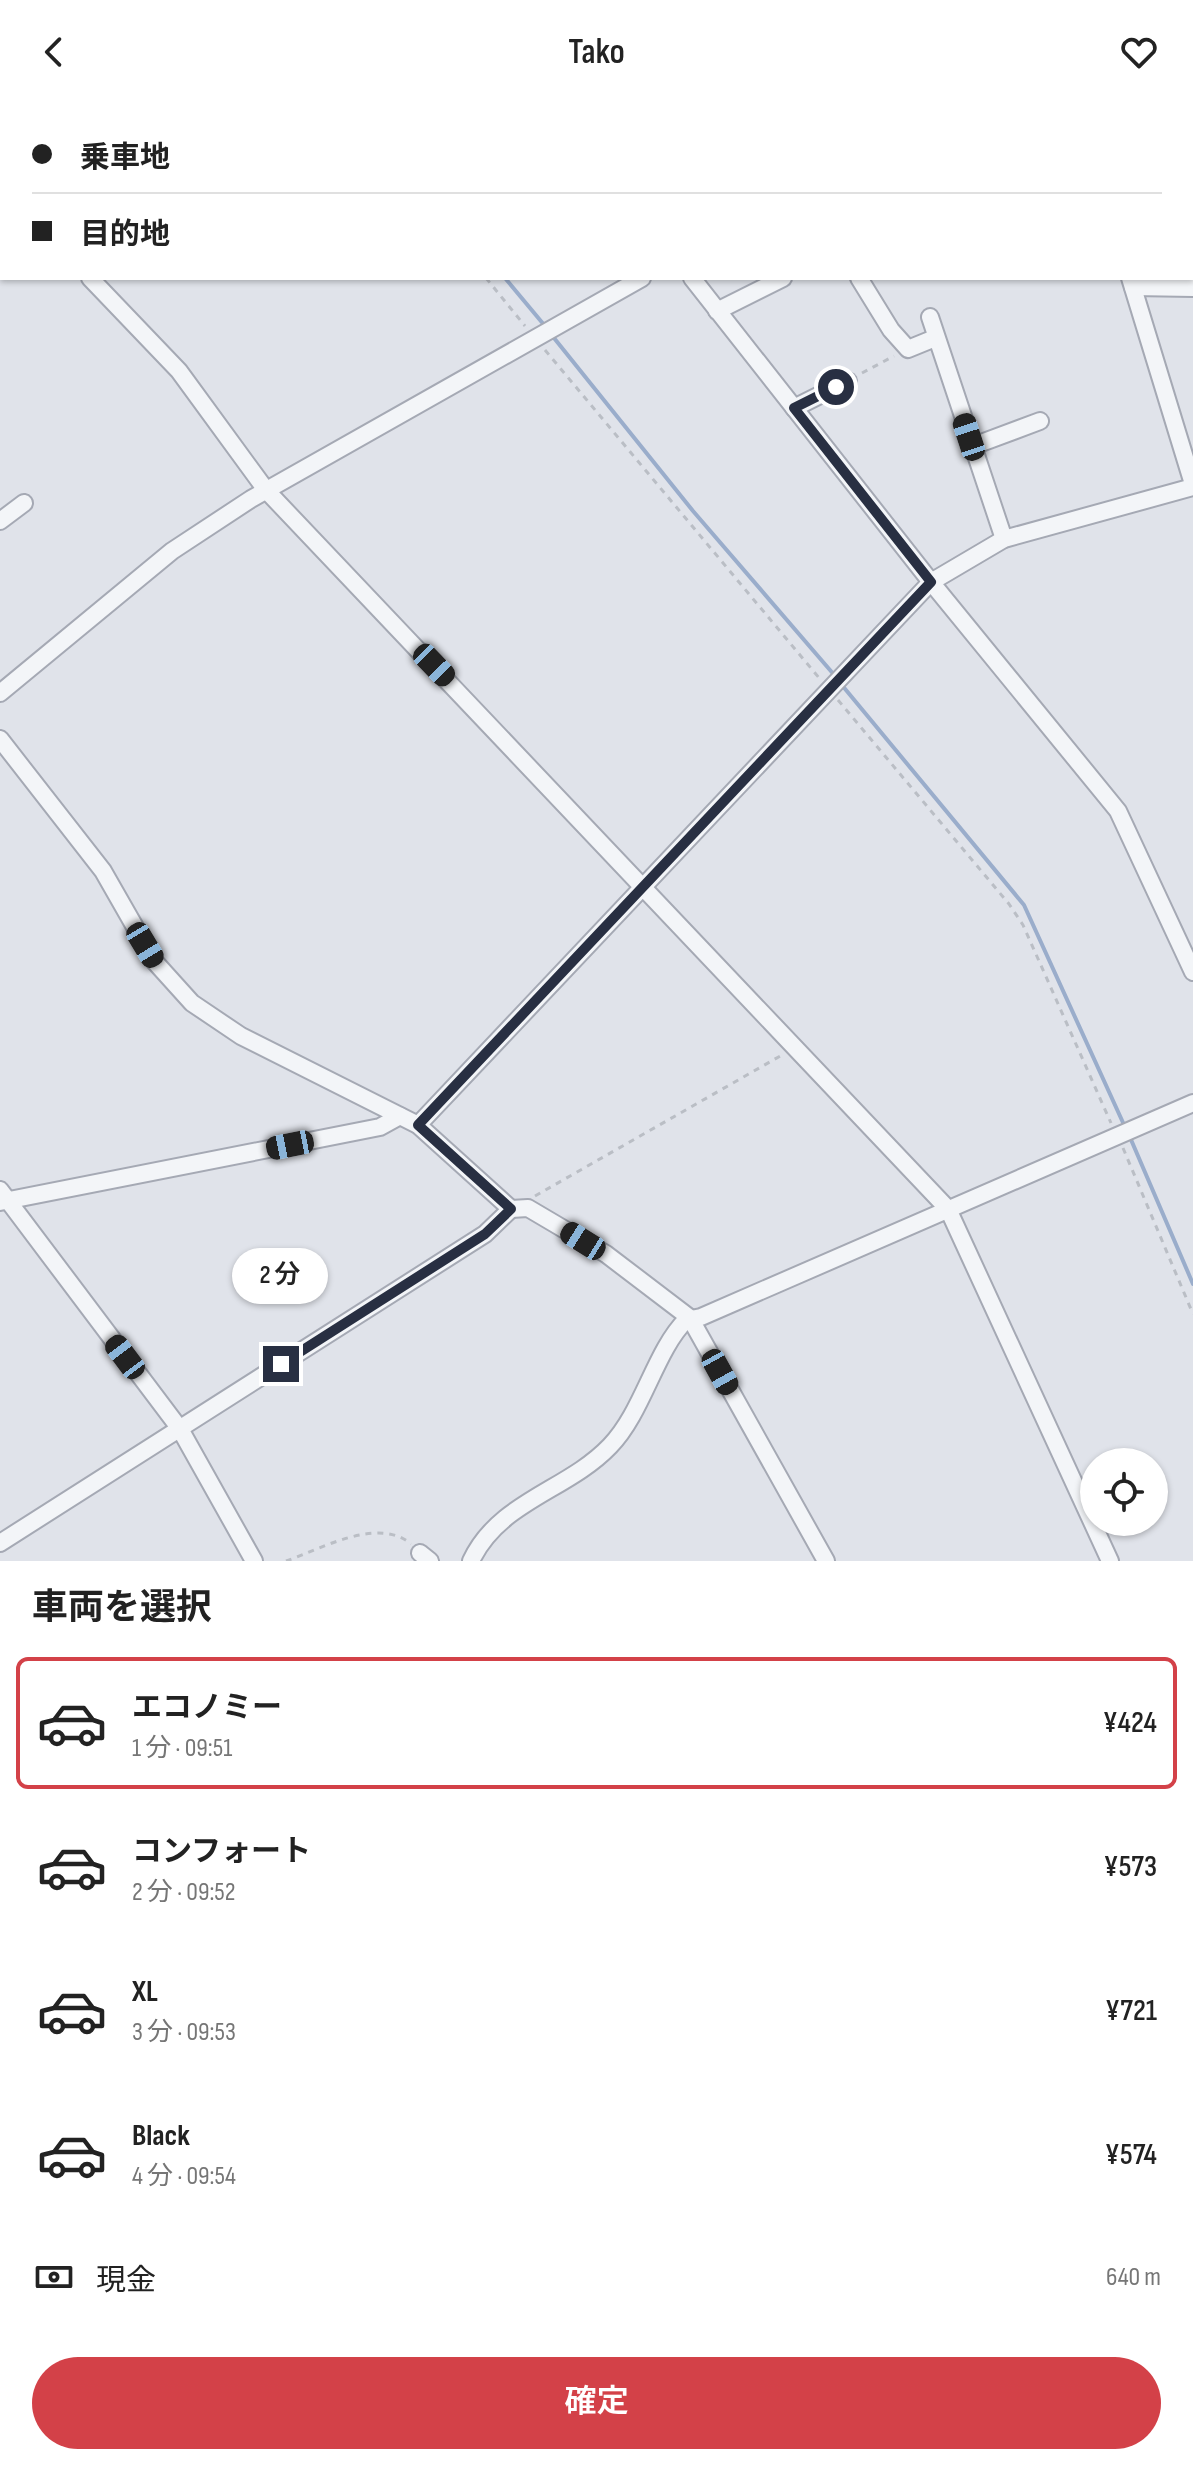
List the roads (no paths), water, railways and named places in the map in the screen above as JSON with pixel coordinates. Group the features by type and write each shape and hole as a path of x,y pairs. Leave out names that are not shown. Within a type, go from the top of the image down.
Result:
{"street":[{"path":"92,280 179,371 266,490 644,885 948,1209 1110,1561"},
{"path":"0,693 172,551 266,490 639,280"},
{"path":"694,280 931,582 1118,811 1129,828 1193,972"},
{"path":"717,311 779,280"},
{"path":"860,280 891,330 908,349 935,338"},
{"path":"418,1125 931,582 1004,539 1193,486 1131,282 1193,288"},
{"path":"930,317 1004,539"},
{"path":"794,408 848,381"},
{"path":"973,446 1040,421"},
{"path":"0,521 24,503"},
{"path":"0,739 103,871 155,962 192,1003 241,1036 418,1125 511,1209"},
{"path":"471,1561 497,1522 581,1471 613,1442 682,1323 1193,1103"},
{"path":"254,1561 180,1429 2,1197 380,1127 400,1116"},
{"path":"0,1543 485,1234 511,1209 528,1208 606,1254 690,1318 826,1561"}],"waterway":[{"path":"507,280 545,326"},
{"path":"550,333 693,511 836,677"},
{"path":"841,684 1024,905 1125,1127"},
{"path":"1129,1135 1193,1284"}]}
